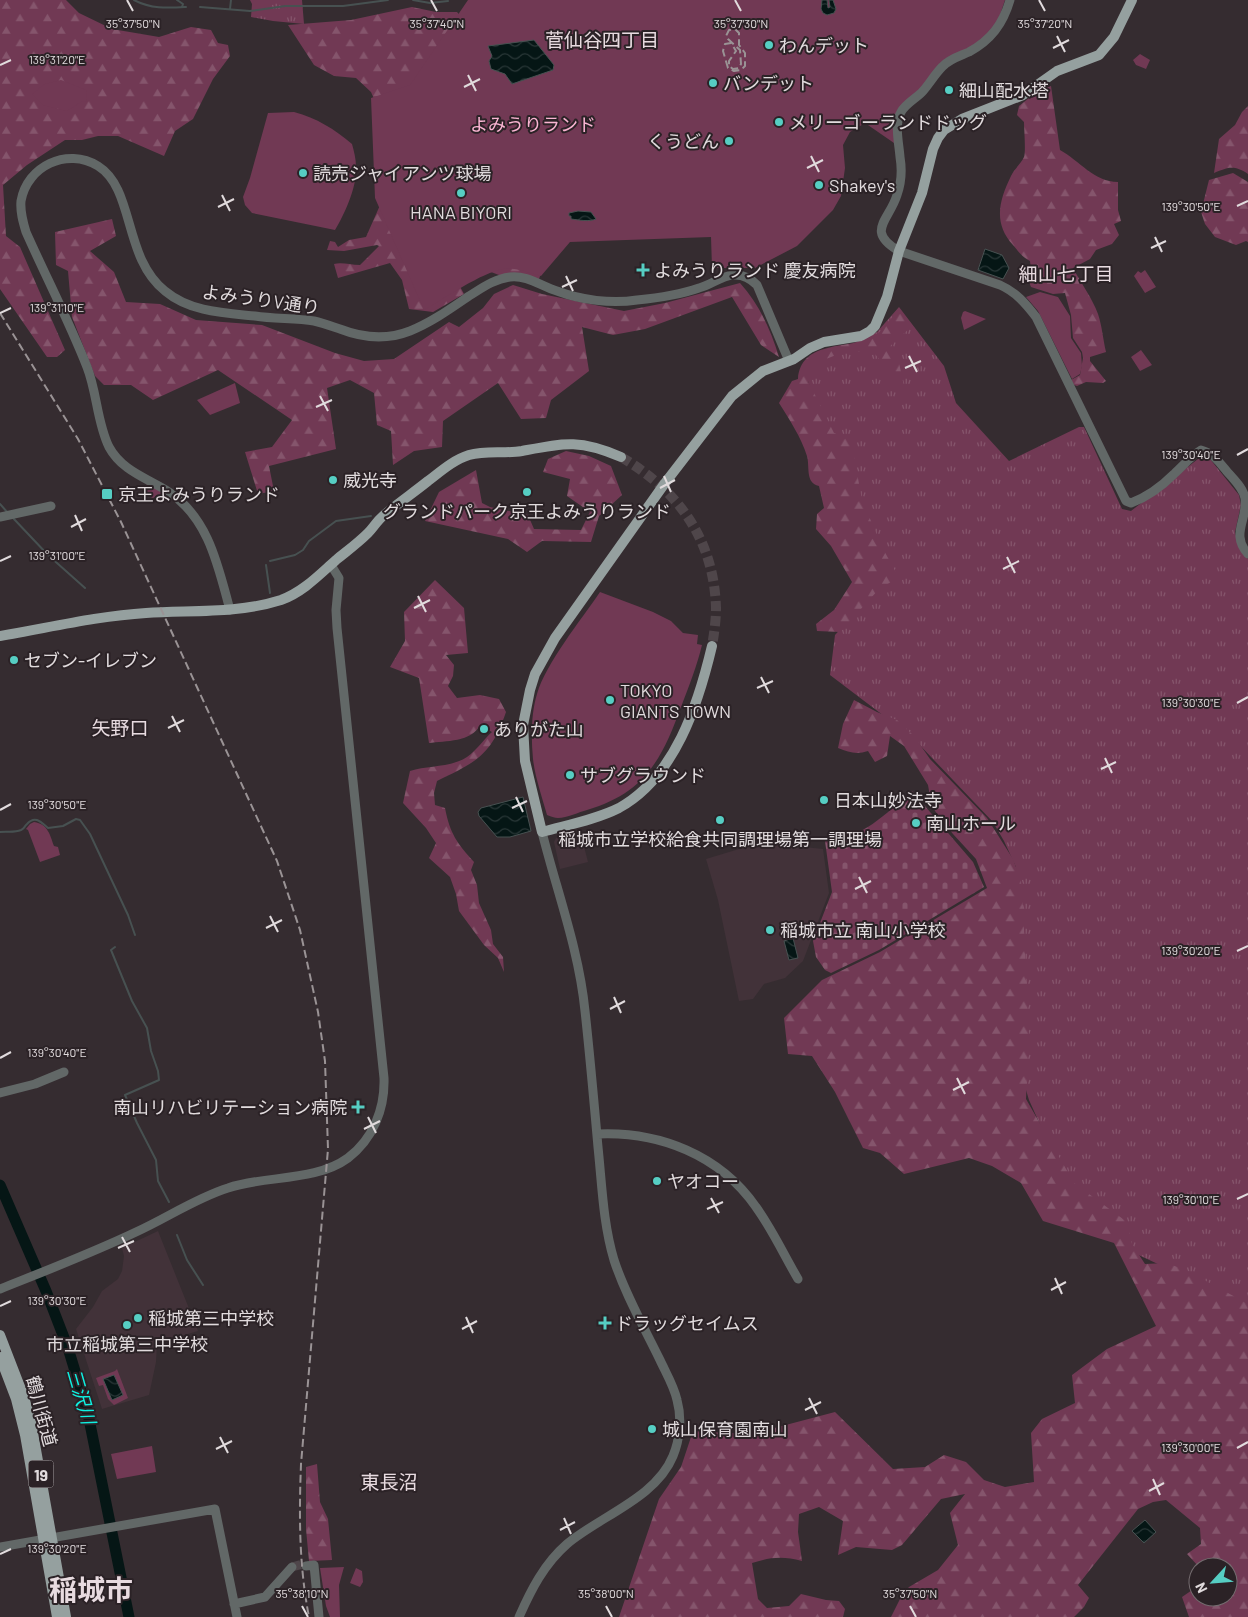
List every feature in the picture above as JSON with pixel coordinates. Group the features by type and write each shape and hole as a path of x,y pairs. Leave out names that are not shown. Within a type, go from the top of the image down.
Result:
{"main road":[{"path":"712,646 701,686 683,731 667,763 652,782 635,797 608,813 542,832 525,760 523,725 530,690 548,648 664,483 732,396 744,385 763,371 789,360 810,348 820,344 853,339 870,331 881,314 899,251 922,193 933,148 944,130 962,119 1023,95 1057,71 1099,55 1114,37 1132,0"},
{"path":"0,636 116,616 230,610 264,604 291,596 308,585 369,532 389,511 446,467 469,455 487,452 512,452 570,443 598,448 621,457"},
{"name":"鶴川街道","path":"0,1335 11,1360 28,1410 61,1612"},
{"name":"鶴川街道","path":"0,1357 16,1399 48,1539"}],"street":[{"path":"1010,0 1005,16 990,38 971,51 942,66 923,92 902,110 899,116 898,144 901,167 898,192 892,208 882,223 881,234 886,243 899,251 1000,285 1015,294 1026,304 1036,317 1126,500 1131,503 1148,495 1174,475 1201,450 1209,452 1215,457 1245,497 1246,508 1239,533 1240,542 1248,554"},
{"name":"よみうりV通り","path":"230,610 216,559 208,538 196,518 173,495 126,467 115,455 106,440 87,366 26,232 21,217 22,198 28,183 36,172 54,162 69,158 81,160 96,165 108,174 119,192 137,252 148,274 169,294 186,304 200,309 266,318 314,321 353,334 382,337 404,333 421,326 488,284 503,278 522,277 563,293 590,299 624,302 678,294 701,288 722,278 735,275 746,277 757,285 789,360"},
{"path":"7,516 51,506"},
{"path":"0,1289 136,1232 206,1196 257,1180 314,1173 329,1168 356,1151 369,1136 378,1119 384,1097 384,1078 337,628 336,610 339,578 331,564"},
{"path":"519,1617 535,1583 562,1548 586,1529 638,1496 658,1479 674,1455 680,1427 680,1411 673,1388 626,1291 614,1260 604,1210 582,982 542,832"},
{"path":"0,1093 35,1084 64,1072"},
{"path":"597,1134 628,1134 662,1141 692,1152 716,1166 737,1184 756,1206 798,1279"},
{"path":"0,1547 215,1509 237,1617"},
{"path":"306,1566 314,1565 320,1617"},
{"path":"234,1604 266,1597 292,1567"}],"shaded area":[{"path":"580,831 588,862 560,869 554,842 556,838"},
{"name":"稲城市立 南山小学校","path":"759,843 823,849 829,893 803,961 785,978 764,984 753,999 739,1001 718,900 706,859"},
{"name":"稲城第三中学校","path":"158,1231 198,1331 157,1343 156,1362 149,1395 102,1409 76,1329 93,1307 102,1291 118,1279 122,1271 124,1256 122,1248"}],"green space":[{"path":"0,0 66,0 79,13 112,29 159,37 191,27 211,30 218,43 228,45 230,56 213,79 193,119 175,131 164,156 118,136 98,136 82,140 65,140 27,165 3,185 6,236 20,247 65,350 57,357 47,357 0,289"},
{"path":"250,0 302,0 304,24 251,17 252,4"},
{"name":"よみうりランド","path":"468,0 1005,0 997,24 990,33 923,86 897,110 894,143 865,123 850,132 843,145 845,168 841,196 833,210 797,246 755,268 712,268 711,237 570,242 541,276 512,269 495,271 474,280 424,310 375,198 371,98 410,85"},
{"path":"412,7 436,12 457,12 485,45 546,258 539,279 499,275 483,269 456,279 464,294 433,312 409,309 402,280 390,263 338,278 334,264 360,265 379,246 344,251 327,250 330,241 335,242 338,247 349,240 366,237 381,203 378,108 371,92 356,78 334,76 314,65 288,25 351,20"},
{"path":"1140,54 1150,60 1146,69 1136,65 1133,60"},
{"path":"61,80 86,90 87,101 81,102 67,111 43,105 32,94 45,84"},
{"path":"1051,86 1060,150 1094,175 1102,179 1118,182 1118,210 1121,221 1114,224 1119,235 1112,244 1096,250 1090,259 1073,268 1098,314 1106,352 1090,357 1090,361 1106,381 1103,383 1086,382 1077,386 1074,385 1071,380 1080,375 1083,358 1082,352 1073,338 1071,315 1065,293 1053,294 1031,287 1027,277 1031,269 1030,261 1020,254 1007,237 1000,220 1003,194 1012,173 1023,160 1025,154 1024,122 1017,115 1019,106 1039,90"},
{"path":"1248,106 1248,174 1239,169 1231,168 1214,173 1219,139 1235,125 1242,112"},
{"name":"読売ジャイアンツ球場","path":"294,112 310,117 325,125 352,144 356,164 355,183 346,208 335,230 252,213 245,205 243,197 268,113"},
{"path":"1233,173 1248,182 1248,242 1236,245 1215,237 1205,224 1201,212 1209,180"},
{"path":"112,219 116,236 90,251 114,272 126,302 160,304 196,320 262,325 335,353 364,361 394,359 449,322 459,327 483,308 494,294 513,285 542,294 624,311 665,303 740,283 764,318 779,357 761,345 732,297 645,329 613,335 582,327 589,371 551,400 546,418 521,419 498,383 443,421 442,447 414,451 393,465 391,431 377,425 374,393 350,380 327,388 336,449 269,466 274,491 258,494 245,452 272,447 292,420 218,370 153,400 131,385 104,385 95,376 72,317 68,271 56,265 55,232"},
{"path":"1145,270 1156,287 1145,293 1134,276 1138,271 1141,273"},
{"path":"1040,292 1058,297 1070,316 1071,338 1081,353 1082,366 1080,374 1072,379 1038,311 1026,297"},
{"path":"899,307 944,366 956,403 1009,461 1079,427 1084,427 1122,509 1131,511 1198,459 1210,459 1239,495 1241,505 1235,532 1239,547 1248,559 1248,1306 1130,1251 1079,1200 1048,1142 1029,1100 1021,1073 1016,867 1004,841 993,822 913,738 830,675 835,635 891,575 852,497 803,368 877,332"},
{"path":"898,310 911,327 888,348 899,363 904,386 890,379 881,361 874,353 855,352 840,354 810,367 808,381 834,433 850,435 862,500 882,547 899,578 880,588 840,632 817,631 816,624 834,610 852,582 831,546 816,529 817,514 824,508 819,486 812,482 810,478 807,456 794,428 779,403 792,381 798,379 801,367 807,358 826,348 872,338 882,330"},
{"path":"965,311 986,319 964,330 961,318"},
{"path":"1141,350 1152,365 1140,371 1131,357"},
{"path":"235,383 240,403 210,415 197,400"},
{"path":"566,451 589,456 611,466 622,495 599,516 591,542 542,541 527,552 508,539 425,521 439,492 476,470 482,503 490,507 528,515 534,529 581,530 590,512 567,496 570,479 543,472 548,459"},
{"path":"147,484 162,492 162,494 153,498 148,496 144,488"},
{"path":"435,580 464,608 468,653 446,655 454,665 453,676 448,686 457,698 480,695 499,699 506,712 494,739 481,756 437,781 434,793 435,805 445,808 449,825 455,838 474,862 471,870 477,885 479,903 491,930 493,944 503,957 504,972 498,958 484,945 459,911 450,877 429,858 436,843 426,828 403,803 410,771 460,761 467,757 492,732 480,725 476,731 465,738 429,743 419,678 390,667 405,641 404,612"},
{"name":"TOKYO GIANTS TOWN","path":"600,592 653,612 671,621 683,633 698,635 697,644 702,645 693,676 674,726 649,772 637,784 607,803 569,816 555,818 547,815 534,766 532,734 535,702 542,682 556,655"},
{"path":"854,700 897,720 914,736 930,759 987,818 1013,859 1021,881 1023,909 1029,1034 1026,1099 1074,1183 1127,1222 1132,1244 1145,1264 1166,1263 1186,1270 1248,1304 1248,1617 1189,1617 1182,1597 1188,1593 1188,1607 1238,1607 1238,1557 1190,1557 1187,1554 1201,1544 1200,1528 1166,1500 1153,1502 1138,1509 1078,1585 1089,1598 1084,1607 1074,1617 891,1617 902,1595 909,1587 938,1570 958,1545 950,1513 965,1494 941,1499 902,1545 892,1550 856,1547 838,1555 843,1521 819,1507 799,1514 798,1532 802,1561 777,1558 752,1563 758,1599 767,1608 789,1606 801,1594 839,1601 845,1609 843,1617 619,1617 659,1499 681,1467 693,1431 752,1434 835,1412 893,1469 925,1467 944,1455 966,1462 984,1480 1005,1487 1034,1482 1031,1433 1042,1419 1075,1403 1072,1375 1107,1349 1156,1326 1114,1243 1043,1221 1021,1183 992,1166 969,1158 904,1174 880,1153 863,1148 835,1092 812,1056 788,1054 784,1018 822,980 880,952 987,888 976,859 935,811 931,802 928,785 904,746 890,736 887,756 875,762 868,751 856,753 838,748 843,724"},
{"path":"912,791 973,862 984,887 879,950 831,973 825,970 816,957 813,941 832,892 825,841 851,835 873,824"},
{"path":"34,822 42,825 50,834 54,846 58,847 60,855 40,862 26,829"},
{"path":"117,1369 128,1398 114,1405 108,1399 103,1385 99,1386 96,1378"},
{"path":"152,1446 156,1472 117,1479 111,1454"},
{"path":"317,1464 320,1502 328,1519 332,1560 309,1561 306,1529 306,1467"},
{"path":"344,1567 339,1585 340,1617 330,1617 326,1606 320,1568"},
{"path":"356,1568 362,1571 363,1582 360,1587 350,1583"}],"water":[{"path":"822,0 827,0 828,8 830,7 829,0 833,0 836,9 834,13 827,15 823,13 821,9"},
{"path":"534,40 554,65 553,70 512,84 505,74 491,69 489,61 492,56 488,46"},
{"path":"578,211 591,212 596,219 587,221 571,219 569,213"},
{"path":"985,249 1002,255 1009,268 1003,279 978,270"},
{"path":"523,797 531,831 510,837 497,837 479,816 478,812 481,808"},
{"path":"793,938 798,958 789,960 784,941"},
{"path":"114,1375 123,1395 112,1400 103,1379"},
{"path":"1145,1520 1156,1532 1144,1543 1132,1531"}],"waterway":[{"path":"134,0 166,8 186,7"},
{"path":"177,0 183,4 182,7"},
{"path":"230,9 231,0"},
{"path":"200,7 250,11 285,6 343,6 388,0"},
{"path":"413,0 430,3 448,1"},
{"path":"0,504 8,513"},
{"path":"270,561 295,555 303,550 309,541 336,521 371,516"},
{"path":"13,518 48,555 85,588"},
{"path":"266,565 270,593"},
{"path":"0,832 21,830 33,820 38,820 48,828 63,826 76,819 80,820 90,834 128,915 135,935"},
{"path":"115,947 111,950 132,1001 147,1028 159,1080 125,1095 156,1160 158,1181 169,1202"},
{"name":"三沢川","path":"0,1185 46,1291 68,1348 88,1414 129,1617"},
{"path":"177,1235 187,1260 203,1285"}],"tunnel":[{"path":"621,457 642,470 660,485 690,520 700,539 714,583 716,613 712,646"},
{"path":"292,1567 303,1564 306,1566"}],"railway":[{"path":"735,29 739,33 739,45 745,53 745,66 741,70 734,71 728,68 723,51 725,44 731,43 736,51 729,61 729,66 733,69 739,68 741,64 740,50 726,36 729,30 735,29"},
{"path":"0,313 78,439 121,522 277,861 300,930 318,1012 325,1061 328,1149 301,1464 300,1541 309,1617"}],"place":[{"name":"わんデット","path":"769,45"},
{"name":"バンデット","path":"713,83"},
{"name":"細山配水塔","path":"949,90"},
{"name":"メリーゴーランドドッグ","path":"779,122"},
{"name":"くうどん","path":"729,141"},
{"name":"読売ジャイアンツ球場","path":"303,173"},
{"name":"Shakey's","path":"819,185"},
{"name":"HANA BIYORI","path":"461,193"},
{"name":"よみうりランド 慶友病院","path":"643,270"},
{"name":"威光寺","path":"333,480"},
{"name":"グランドパーク京王よみうりランド","path":"527,492"},
{"name":"京王よみうりランド","path":"107,494"},
{"name":"セブン-イレブン","path":"14,660"},
{"name":"TOKYO GIANTS TOWN","path":"610,700"},
{"name":"ありがた山","path":"484,729"},
{"name":"サブグラウンド","path":"570,775"},
{"name":"日本山妙法寺","path":"824,800"},
{"name":"稲城市立学校給食共同調理場第一調理場","path":"720,820"},
{"name":"南山ホール","path":"916,823"},
{"name":"稲城市立 南山小学校","path":"770,930"},
{"name":"南山リハビリテーション病院","path":"358,1107"},
{"name":"ヤオコー","path":"657,1181"},
{"name":"稲城第三中学校","path":"138,1318"},
{"name":"ドラッグセイムス","path":"605,1323"},
{"name":"市立稲城第三中学校","path":"127,1325"},
{"name":"城山保育園南山","path":"652,1429"}],"district":[{"name":"菅仙谷四丁目","path":"602,39"},
{"name":"細山七丁目","path":"1066,273"},
{"name":"矢野口","path":"120,727"},
{"name":"東長沼","path":"389,1481"},
{"name":"稲城市","path":"91,1589"}]}
